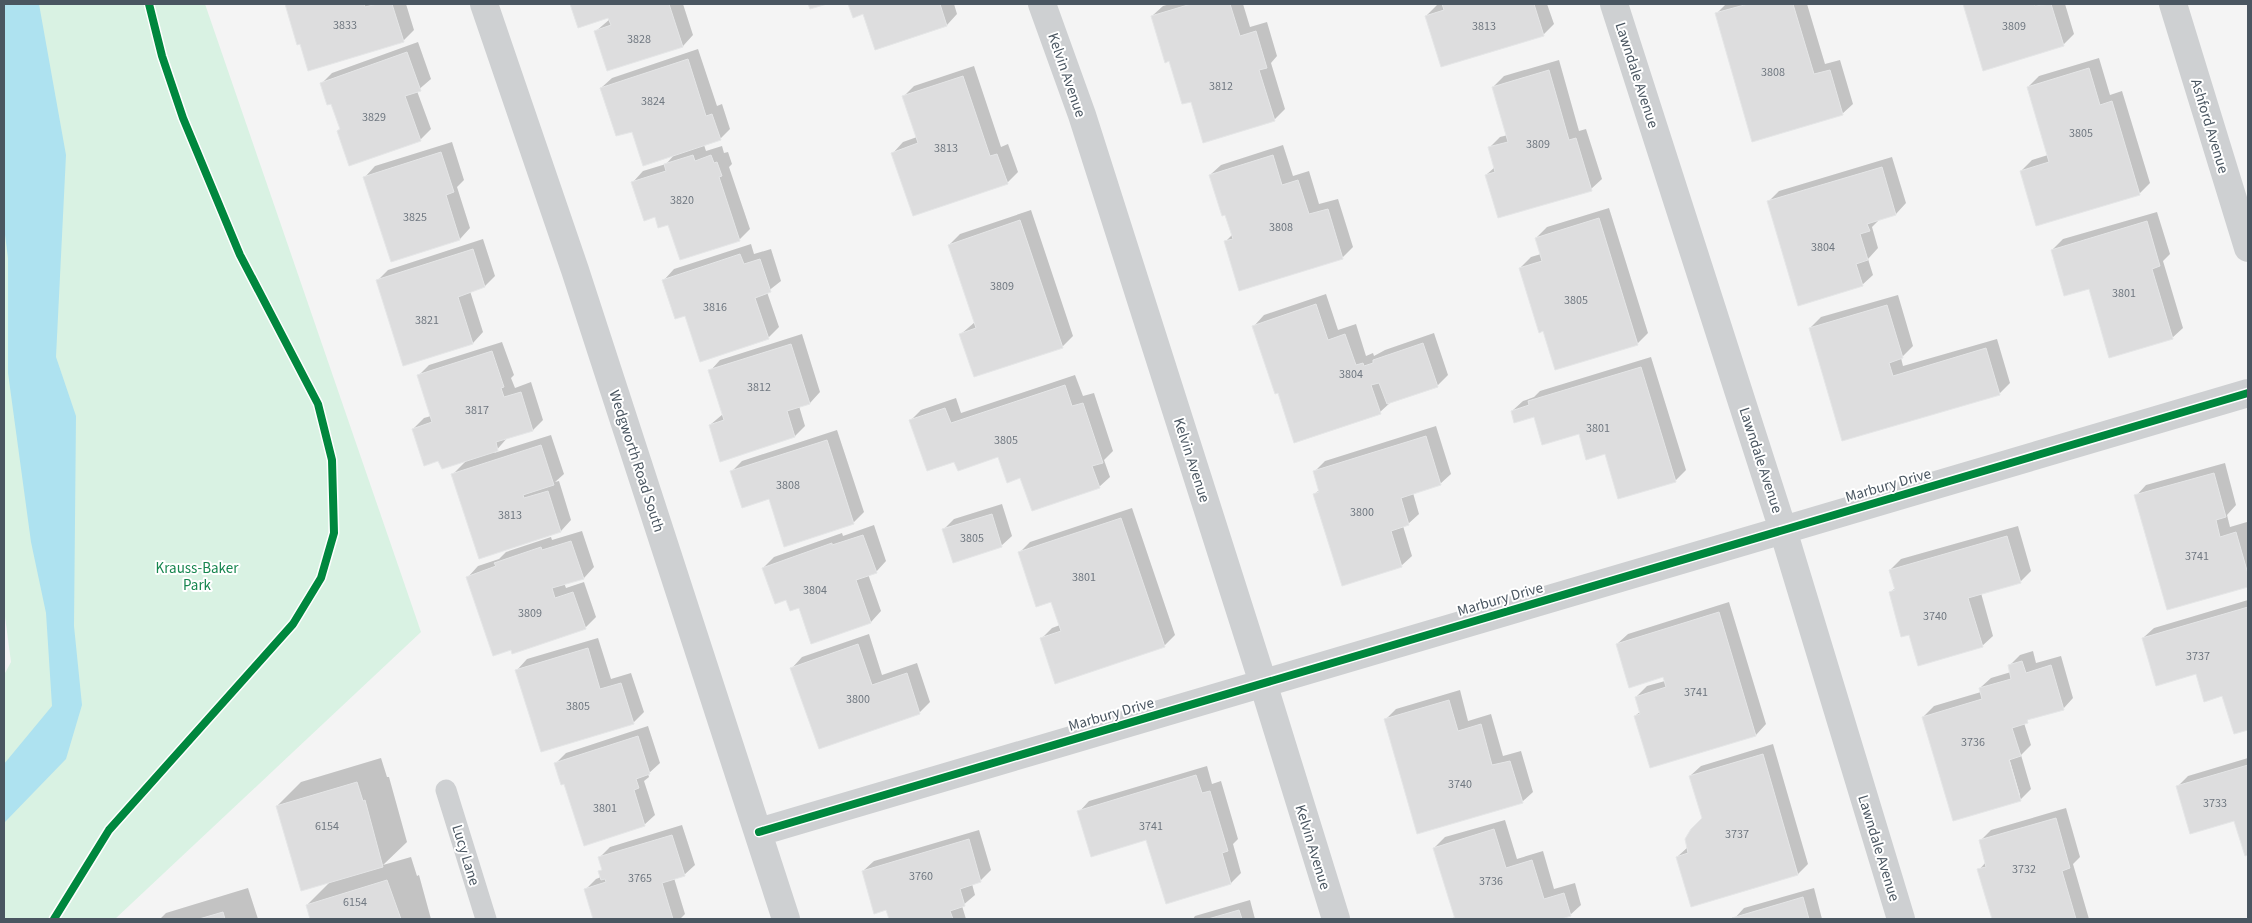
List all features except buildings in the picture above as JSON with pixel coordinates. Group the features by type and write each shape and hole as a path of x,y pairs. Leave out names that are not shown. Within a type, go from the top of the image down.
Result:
{"street":[{"name":"Wedgworth Road South","path":"484,4 575,270 786,919"},
{"name":"Kelvin Avenue","path":"1042,4 1085,124 1336,919"},
{"name":"Lawndale Avenue","path":"1614,4 1783,530 1901,919"},
{"name":"Ashford Avenue","path":"2172,4 2248,248"},
{"name":"Marbury Drive","path":"759,832 2248,393"}],"lane":[{"name":"Lucy Lane","path":"446,790 486,919"}],"green space":[{"name":"Krauss-Baker Park","path":"4,4 205,4 421,632 115,919 4,919 4,675 11,662 4,609"}],"water":[{"path":"4,4 39,4 66,155 56,357 76,416 74,626 82,705 66,759 4,823 4,764 52,706 46,613 31,542 8,373 8,258 4,227"}],"cycle path":[{"path":"54,919 109,830 293,624 321,578 334,533 332,460 318,404 240,255 183,118 162,56 149,4"},
{"path":"759,832 2248,393"}]}
